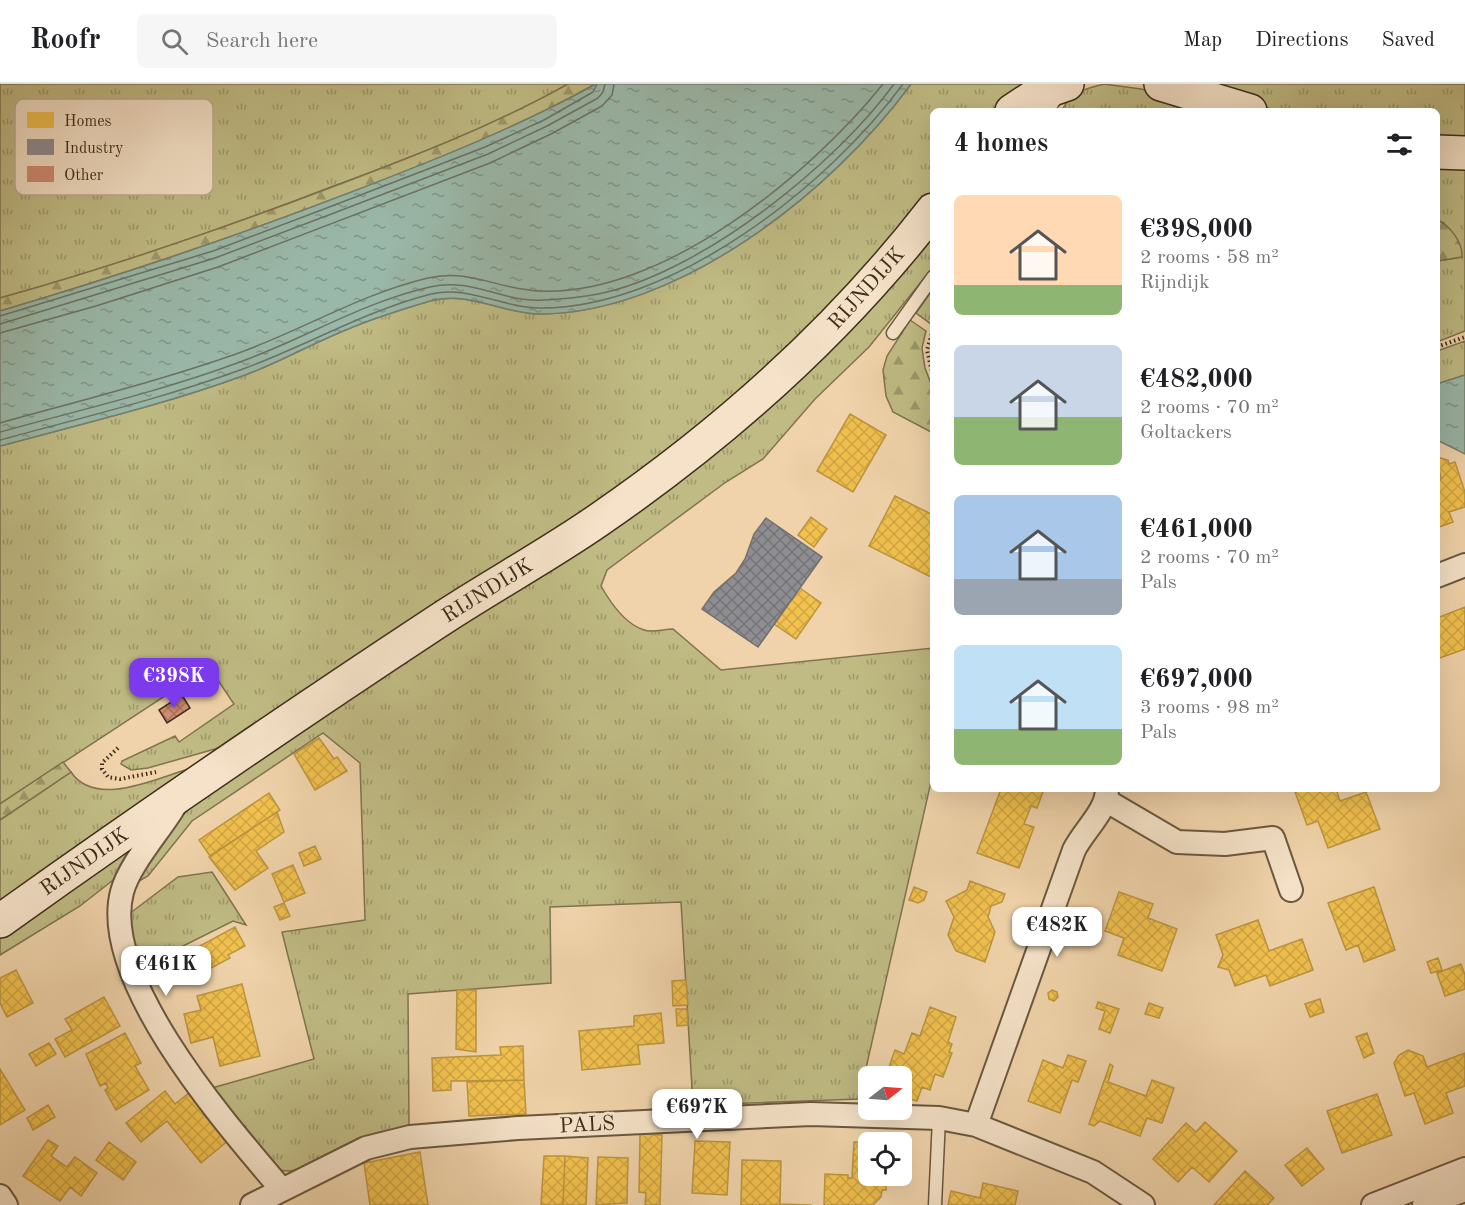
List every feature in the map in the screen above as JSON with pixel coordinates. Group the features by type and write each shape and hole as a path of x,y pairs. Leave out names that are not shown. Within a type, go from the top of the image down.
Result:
{"street":[{"path":"1017,108 1038,94 1067,84"},
{"path":"1161,84 1240,108"},
{"path":"1440,152 1465,153"},
{"name":"RIJNDIJK","path":"0,921 166,785 438,621 599,520 684,459 733,419 828,330 930,213"},
{"path":"1440,575 1465,565"},
{"path":"166,785 174,807 122,890 119,921 121,942 153,1017 177,1057 282,1190"},
{"path":"976,1125 1074,850 1107,795 1177,842 1225,844 1274,838 1291,890"},
{"name":"PALS","path":"252,1205 366,1148 410,1137 518,1128 811,1114 939,1118 976,1125 1093,1172 1143,1205"},
{"path":"1372,1205 1465,1169"},
{"path":"1424,1205 1465,1190"},
{"path":"0,1196 6,1205"}],"lane":[{"path":"1049,108 1067,84"},
{"name":"RIJNDIJK","path":"893,333 930,281"},
{"path":"935,1205 939,1118"}],"path":[{"path":"1440,346 1465,337"},
{"path":"930,340 927,350 930,363"},
{"path":"118,748 102,763 102,769 108,777 166,785"}],"green space":[{"path":"0,84 568,84 481,128 361,176 167,247 0,298"},
{"path":"568,84 595,84 508,128 358,190 180,254 0,311 0,298 165,247 327,189 480,128"},
{"path":"911,84 1035,84 1001,108 930,108 930,197 863,278 657,469 222,747 148,768 131,770 121,764 122,761 175,736 179,742 234,704 209,667 0,804 0,446 124,413 215,385 258,370 358,325 430,301 458,298 540,314 593,308 646,293 698,269 748,239 796,204 878,125"},
{"path":"1104,84 1141,89 1208,108 1063,108 1069,99 1085,89"},
{"path":"1188,84 1465,84 1465,142 1440,142 1440,108 1268,108"},
{"path":"1440,158 1465,161 1465,331 1440,341 1440,261 1462,257 1444,223 1440,221"},
{"path":"1440,221 1455,235 1462,257 1440,261"},
{"path":"930,225 930,271 869,347 815,399 763,459 726,482 607,570 601,586 624,618 631,623 647,631 673,629 721,670 930,648 930,786 866,1066 858,1066 858,1099 693,1105 681,902 550,907 551,983 408,994 409,1126 363,1138 300,1169 281,1170 212,1088 314,1059 282,932 365,920 360,763 323,733 192,821 148,876 132,885 183,808 573,547"},
{"path":"930,293 930,323 916,313"},
{"path":"910,320 926,331 922,348 930,381 930,431 893,412 886,396 883,370 887,356"},
{"path":"1465,341 1465,375 1440,383 1440,350"},
{"path":"63,762 71,772 0,820 0,804"},
{"path":"188,769 0,907 0,820 71,772 82,783 110,790 143,784"},
{"path":"160,815 122,873 80,906 0,955 0,929"},
{"path":"212,872 246,925 233,921 137,969 129,914 178,877"}],"water":[{"path":"596,84 911,84 878,125 796,204 748,239 698,269 646,293 593,308 540,314 458,298 430,301 358,325 258,370 215,385 124,413 0,446 0,311 178,255 354,191 507,128"},
{"path":"1465,375 1465,454 1440,442 1440,383"}],"building: Homes":[{"path":"850,414 886,435 853,492 817,471"},
{"path":"1440,458 1448,460 1449,464 1455,462 1465,492 1465,507 1449,512 1453,522 1440,527 1440,480"},
{"path":"895,496 930,514 930,576 869,546"},
{"path":"811,517 827,529 814,547 798,535"},
{"path":"800,588 821,603 796,639 774,624"},
{"path":"1465,607 1465,649 1440,658 1440,617"},
{"path":"319,738 334,759 337,757 347,771 315,790 294,754"},
{"path":"1000,792 1043,792 1037,808 1031,806 1024,824 1034,827 1019,868 977,853"},
{"path":"1295,792 1337,792 1340,801 1366,792 1380,829 1328,848 1318,821 1307,825"},
{"path":"269,793 280,810 210,856 199,840"},
{"path":"277,812 284,832 256,851 268,868 235,890 209,857"},
{"path":"315,846 321,859 304,866 299,853"},
{"path":"293,865 305,893 284,902 272,874"},
{"path":"970,881 1005,894 1002,902 991,906 988,917 995,932 985,962 956,951 948,935 954,917 946,901 967,890"},
{"path":"914,887 927,892 924,900 918,903 909,900"},
{"path":"1374,887 1395,950 1364,962 1358,945 1346,950 1328,903"},
{"path":"1119,892 1153,904 1148,918 1177,929 1162,971 1118,955 1124,938 1105,931"},
{"path":"284,903 290,916 280,920 274,907"},
{"path":"1258,920 1269,951 1302,939 1313,970 1270,986 1266,975 1235,986 1229,970 1218,967 1223,955 1216,935"},
{"path":"235,927 245,946 228,955 230,958 194,977 183,955"},
{"path":"1438,958 1442,970 1431,973 1427,962"},
{"path":"1461,964 1465,975 1465,989 1445,996 1437,973"},
{"path":"16,970 33,1003 7,1017 0,1003 0,978"},
{"path":"686,980 688,1005 673,1006 672,981"},
{"path":"242,984 260,1056 220,1066 213,1037 191,1043 184,1014 201,1010 197,996"},
{"path":"457,990 476,990 476,1052 456,1049"},
{"path":"1052,990 1057,992 1058,997 1054,1001 1049,999 1048,993"},
{"path":"104,997 120,1026 65,1057 55,1039 72,1030 65,1019"},
{"path":"1320,999 1324,1012 1310,1017 1305,1004"},
{"path":"1098,1002 1119,1009 1110,1033 1099,1029 1105,1011 1096,1008"},
{"path":"1149,1003 1163,1008 1159,1018 1145,1014"},
{"path":"930,1007 956,1017 948,1042 952,1044 949,1052 952,1053 943,1077 935,1074 930,1090 922,1087 917,1101 912,1099 912,1066 889,1066 895,1050 904,1054 912,1033 920,1036"},
{"path":"676,1009 687,1009 688,1025 677,1026"},
{"path":"661,1013 664,1043 638,1045 640,1064 582,1070 579,1031 634,1026 634,1016"},
{"path":"125,1033 141,1063 135,1066 149,1090 116,1110 105,1090 108,1088 106,1083 100,1086 86,1054"},
{"path":"1367,1033 1374,1053 1364,1058 1356,1037"},
{"path":"49,1043 56,1054 36,1066 29,1054"},
{"path":"523,1046 524,1080 451,1081 451,1090 433,1091 432,1058 501,1055 500,1047"},
{"path":"1408,1050 1423,1056 1427,1067 1465,1053 1465,1086 1446,1093 1453,1113 1425,1124 1414,1093 1405,1096 1394,1063 1399,1055"},
{"path":"1068,1055 1086,1061 1078,1082 1072,1080 1060,1113 1028,1101 1043,1060 1063,1068"},
{"path":"1110,1064 1113,1066 1108,1082 1146,1096 1152,1080 1174,1088 1162,1123 1147,1118 1140,1136 1100,1121 1094,1126 1089,1124"},
{"path":"0,1069 25,1110 0,1125"},
{"path":"524,1080 526,1114 469,1116 467,1082"},
{"path":"165,1091 175,1104 190,1092 229,1140 201,1163 167,1121 141,1142 126,1123"},
{"path":"1377,1094 1392,1135 1342,1153 1327,1111"},
{"path":"48,1105 55,1117 33,1130 27,1118"},
{"path":"1205,1122 1237,1151 1209,1182 1192,1167 1178,1182 1153,1159 1186,1123 1196,1132"},
{"path":"640,1134 662,1135 660,1205 645,1205 646,1193 639,1192"},
{"path":"48,1140 58,1146 51,1156 67,1167 75,1157 97,1173 81,1196 70,1187 60,1201 23,1176"},
{"path":"695,1141 730,1142 727,1195 692,1193"},
{"path":"109,1142 136,1162 123,1180 96,1160"},
{"path":"854,1142 858,1142 858,1186 886,1186 886,1190 882,1190 881,1197 873,1205 824,1205 825,1174 848,1175 848,1178 852,1178"},
{"path":"1307,1148 1324,1169 1302,1186 1285,1165"},
{"path":"420,1152 428,1205 370,1205 364,1163"},
{"path":"544,1156 565,1156 563,1205 541,1205"},
{"path":"565,1156 588,1158 586,1205 563,1205"},
{"path":"598,1157 628,1158 627,1203 596,1205"},
{"path":"742,1160 781,1161 780,1204 812,1205 741,1205"},
{"path":"1245,1171 1274,1198 1267,1205 1214,1205"},
{"path":"983,1183 1018,1191 1015,1205 948,1205 951,1191 980,1198"}],"building: Industry":[{"path":"766,518 822,557 758,647 702,609 714,592 736,573 745,559 754,534"}],"building: Other":[{"path":"182,695 190,708 167,723 159,710"}]}
